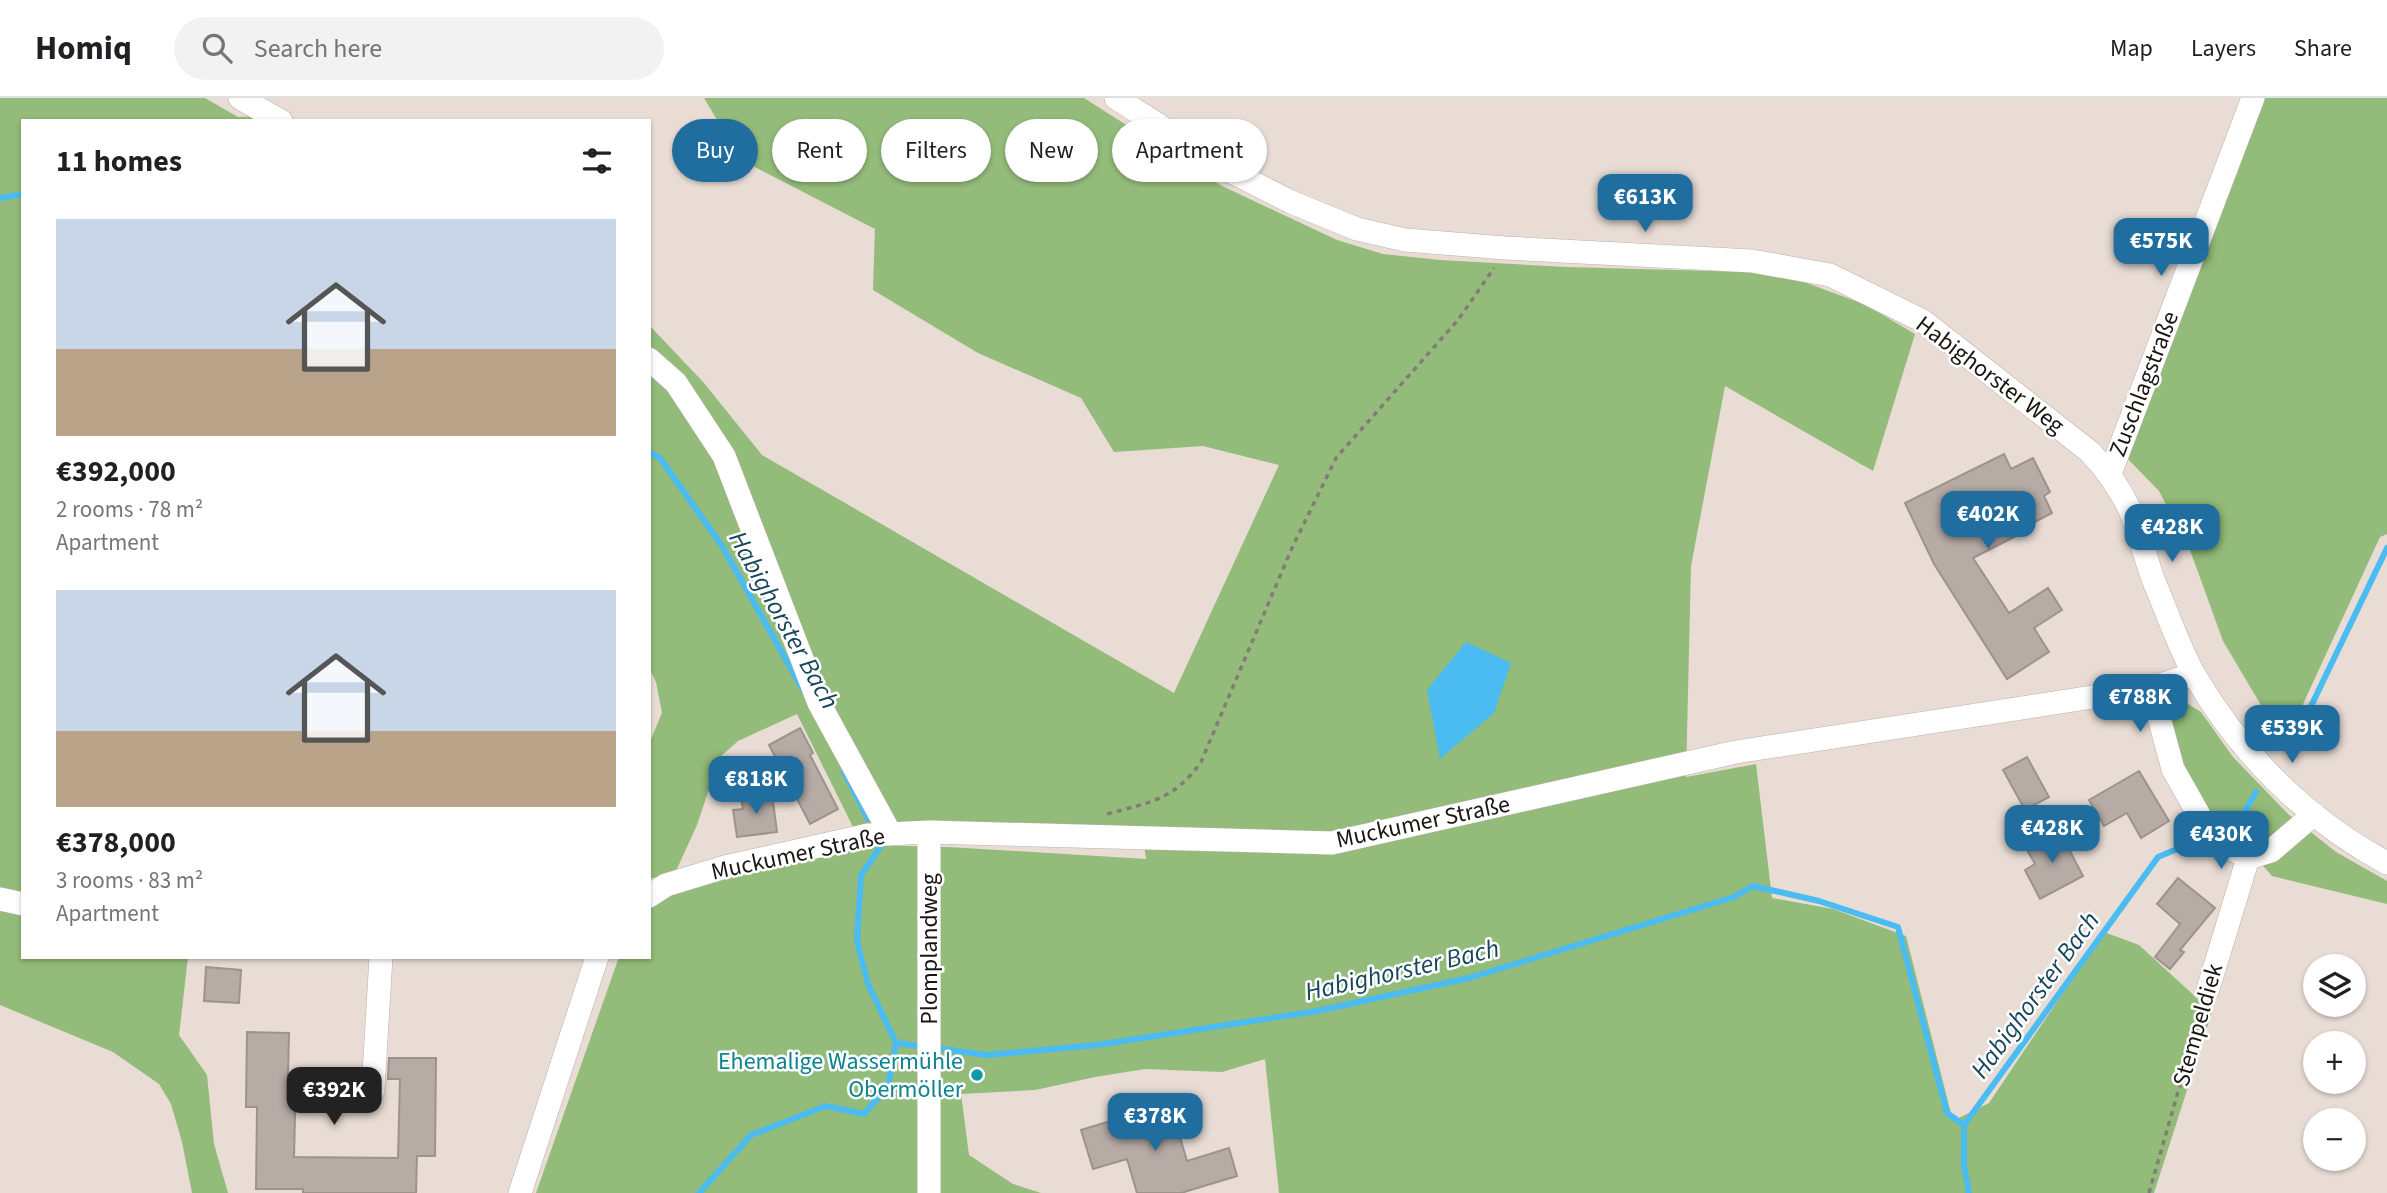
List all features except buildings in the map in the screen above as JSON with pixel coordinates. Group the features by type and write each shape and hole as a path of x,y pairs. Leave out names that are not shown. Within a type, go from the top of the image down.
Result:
{"street":[{"path":"240,98 277,119"},
{"name":"Habighorster Weg","path":"1116,98 1232,172 1291,202 1357,229 1405,240 1752,261 1830,275 1923,321 2090,452 2110,474 2130,509 2154,579 2194,674 2231,732 2277,782 2333,831 2387,863"},
{"name":"Zuschlagstraße","path":"2110,474 2253,98"},
{"path":"651,361 676,383 724,456 819,703 890,834"},
{"name":"Muckumer Straße","path":"651,896 666,885 725,867 868,835 929,832 1332,843 1736,752 2151,688 2194,674"},
{"path":"2151,688 2173,769 2208,831 2224,845 2248,858 2271,851 2314,814"},
{"name":"Plomplandweg","path":"929,832 929,1193"},
{"name":"Stempeldiek","path":"2208,989 2248,858"},
{"path":"0,900 21,904"},
{"path":"373,1090 381,959"},
{"path":"520,1193 596,959"}],"path":[{"path":"1098,817 1161,799 1188,780 1202,762 1292,548 1336,458 1458,320 1505,248"},
{"name":"Stempeldiek","path":"2149,1193 2208,989"}],"green space":[{"path":"0,98 205,98 238,117 270,116 275,119 21,119 21,896 0,891"},
{"path":"704,98 1084,98 1117,119 1112,119 1112,182 1216,182 1337,240 1383,254 1566,267 1750,272 1796,279 1866,305 1915,334 1873,471 1725,386 1691,566 1686,777 1756,764 1772,898 1833,909 1906,936 1953,1121 1989,1103 2104,932 2139,945 2212,1012 2154,1193 1279,1193 1265,1059 1222,1072 1145,1069 1035,1090 961,1094 969,1155 1013,1184 1041,1193 536,1193 618,959 651,959 651,908 675,891 720,878 869,845 1146,859 1142,829 855,831 797,714 738,741 720,757 697,825 675,873 651,879 651,739 662,713 656,682 651,672 651,327 704,383 762,455 1174,693 1279,465 1203,446 1114,452 1081,398 978,353 873,290 875,229 784,182 867,182 867,119 772,119 772,176 758,169 758,119 717,119"},
{"path":"2261,98 2387,98 2387,534 2380,537 2286,741 2265,712 2223,641 2190,550 2159,491 2125,456"},
{"path":"2180,699 2201,712 2233,757 2288,814 2336,852 2387,881 2387,904 2272,876 2252,853 2228,842 2186,775 2164,703"},
{"path":"0,909 21,914 21,959 188,959 179,1035 207,1075 214,1144 228,1193 192,1193 171,1104 159,1084 113,1052 0,1005"}],"water":[{"path":"1466,642 1511,663 1494,713 1440,759 1427,690"}],"waterway":[{"name":"Habighorster Bach","path":"0,198 21,194"},
{"name":"Habighorster Bach","path":"651,453 660,458 722,546 803,690"},
{"name":"Habighorster Bach","path":"2289,752 2387,548"},
{"name":"Habighorster Bach","path":"844,772 868,819"},
{"name":"Habighorster Bach","path":"2218,831 2238,823 2256,792"},
{"name":"Habighorster Bach","path":"881,846 861,875 857,941 868,984 896,1043 987,1055 1097,1045 1317,1011 1469,978 1734,897 1753,886 1819,901 1898,927 1947,1113 1964,1125 2158,857 2201,839"},
{"path":"699,1193 751,1135 826,1106 864,1114 888,1086 896,1043"},
{"name":"Habighorster Bach","path":"1964,1125 1964,1165 1969,1193"}],"place":[{"name":"Ehemalige Wassermühle Obermöller","path":"977,1075"}]}
